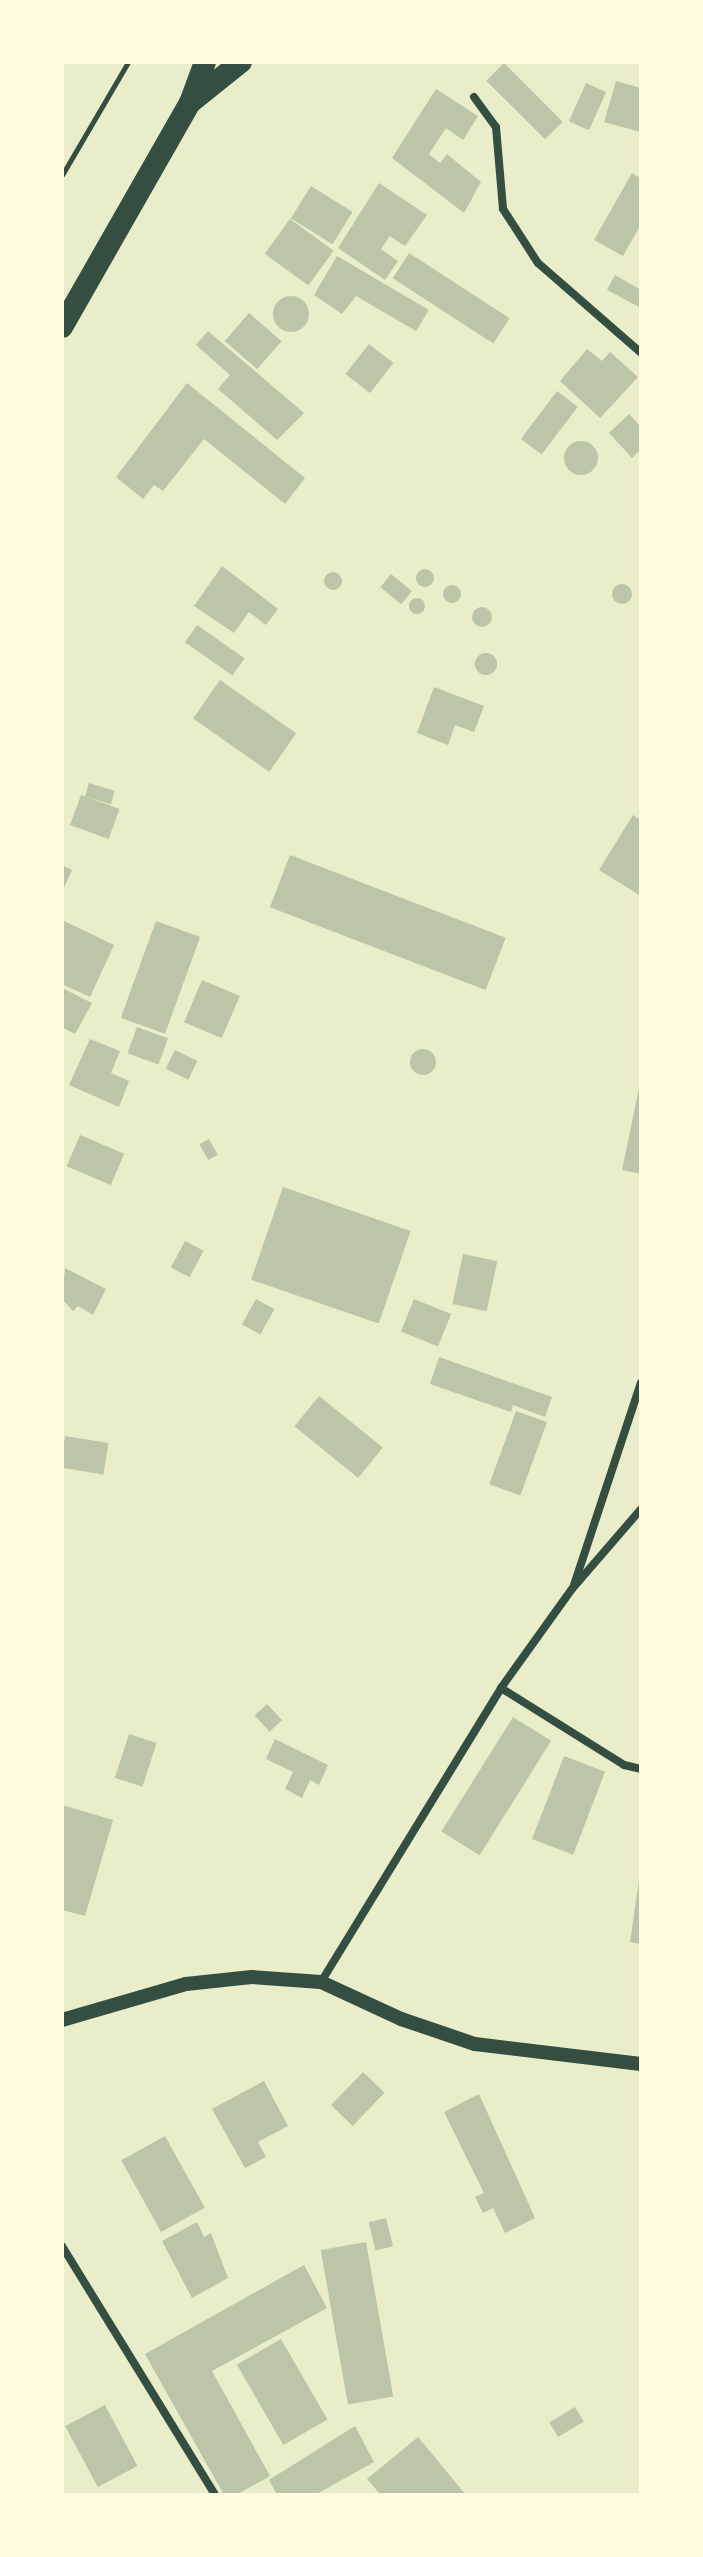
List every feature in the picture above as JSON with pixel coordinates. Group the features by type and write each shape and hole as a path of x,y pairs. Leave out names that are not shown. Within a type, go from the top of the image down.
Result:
{"highway":[{"path":"62,327 190,103 205,62"},
{"path":"190,103 241,62"}],"street":[{"path":"474,97 496,127 503,209 517,231 538,263 641,353"},
{"path":"572,1589 641,1383"},
{"path":"321,1982 501,1688 572,1589 641,1509"},
{"path":"501,1688 624,1765 641,1769"},
{"path":"62,2020 186,1984 252,1977 321,1982 401,2019 475,2044 641,2064"},
{"path":"62,2246 215,2495"}],"path":[{"path":"62,175 128,62"}],"building":[{"path":"504,63 563,122 545,139 486,81"},
{"path":"616,81 641,88 641,132 604,122"},
{"path":"586,83 606,92 589,130 569,121"},
{"path":"436,89 478,116 463,140 446,128 429,154 440,163 447,154 481,182 464,213 392,158"},
{"path":"632,173 641,179 641,224 623,256 594,240"},
{"path":"379,183 427,215 405,246 390,236 381,249 398,261 385,280 338,248"},
{"path":"311,186 353,212 332,244 291,218"},
{"path":"290,219 334,251 308,286 265,254"},
{"path":"409,253 510,318 493,344 393,278"},
{"path":"337,256 429,310 416,331 356,296 342,314 314,295"},
{"path":"615,275 641,290 641,308 607,290"},
{"path":"291,296 303,302 309,314 303,326 291,332 279,326 273,314 279,302"},
{"path":"249,313 281,341 257,369 225,341"},
{"path":"208,331 304,413 277,440 218,389 230,375 196,345"},
{"path":"369,344 393,363 370,393 346,374"},
{"path":"587,349 602,361 610,352 638,377 600,418 560,381"},
{"path":"187,383 305,478 285,504 204,439 163,491 154,485 143,499 116,477"},
{"path":"557,391 578,407 542,455 521,439"},
{"path":"629,414 641,427 641,449 632,458 609,433"},
{"path":"581,441 593,446 598,458 593,470 581,475 569,470 564,458 569,446"},
{"path":"222,566 278,609 266,625 249,612 234,633 194,606"},
{"path":"425,569 434,578 425,587 416,578"},
{"path":"333,572 342,581 333,590 324,581"},
{"path":"391,574 412,591 401,604 380,587"},
{"path":"622,584 629,587 632,594 629,601 622,604 615,601 612,594 615,587"},
{"path":"452,585 461,594 452,603 443,594"},
{"path":"417,598 423,600 423,612 417,614 411,612 409,606 411,600"},
{"path":"482,607 489,610 492,617 489,624 482,627 475,624 472,617 475,610"},
{"path":"197,625 245,658 232,675 185,642"},
{"path":"486,653 494,656 497,664 494,672 486,675 478,672 475,664 478,656"},
{"path":"220,680 296,733 269,772 193,719"},
{"path":"434,687 484,706 474,732 455,725 448,745 417,733"},
{"path":"89,783 115,791 111,804 85,796"},
{"path":"81,795 120,809 109,839 70,825"},
{"path":"633,815 641,820 641,896 599,870"},
{"path":"290,855 506,938 486,990 270,907"},
{"path":"62,865 72,870 62,892"},
{"path":"62,920 114,945 90,997 62,984"},
{"path":"156,921 200,937 165,1034 121,1018"},
{"path":"202,980 240,996 222,1038 184,1022"},
{"path":"62,988 92,1003 75,1034 62,1027"},
{"path":"137,1027 168,1038 158,1065 127,1053"},
{"path":"90,1039 120,1051 111,1073 129,1081 119,1107 69,1085"},
{"path":"423,1049 432,1053 436,1062 432,1071 423,1075 414,1071 410,1062 414,1053"},
{"path":"175,1050 197,1061 188,1080 166,1069"},
{"path":"641,1083 641,1174 622,1170"},
{"path":"80,1135 124,1154 111,1185 67,1166"},
{"path":"209,1139 218,1155 208,1160 199,1144"},
{"path":"283,1187 411,1231 379,1324 251,1280"},
{"path":"185,1241 204,1251 189,1277 171,1267"},
{"path":"463,1254 497,1261 487,1311 452,1304"},
{"path":"65,1268 106,1289 93,1315 78,1306 73,1311 62,1299"},
{"path":"256,1299 274,1309 260,1335 242,1324"},
{"path":"414,1299 451,1314 438,1346 401,1331"},
{"path":"439,1357 552,1397 545,1417 513,1405 511,1412 430,1384"},
{"path":"319,1396 383,1448 358,1478 294,1426"},
{"path":"516,1411 547,1422 520,1496 489,1484"},
{"path":"65,1436 108,1443 103,1474 62,1468"},
{"path":"267,1704 282,1720 270,1732 255,1716"},
{"path":"513,1717 551,1741 480,1855 441,1831"},
{"path":"129,1734 157,1743 142,1787 115,1778"},
{"path":"275,1739 328,1765 319,1785 310,1780 302,1798 285,1789 293,1772 266,1759"},
{"path":"564,1756 605,1772 573,1855 532,1839"},
{"path":"62,1805 113,1820 85,1916 62,1910"},
{"path":"641,1880 641,1944 630,1942"},
{"path":"363,2072 385,2093 353,2126 331,2105"},
{"path":"264,2081 288,2126 258,2142 266,2157 245,2168 212,2109"},
{"path":"479,2094 535,2218 505,2233 493,2208 483,2213 475,2197 484,2193 444,2112"},
{"path":"165,2136 205,2208 161,2232 121,2160"},
{"path":"386,2218 393,2246 376,2250 369,2222"},
{"path":"197,2222 204,2237 211,2233 228,2278 192,2298 162,2241"},
{"path":"366,2242 393,2397 348,2405 321,2250"},
{"path":"304,2265 327,2308 212,2371 270,2476 236,2495 224,2495 145,2354"},
{"path":"281,2339 327,2420 283,2445 237,2364"},
{"path":"105,2405 137,2466 98,2487 65,2426"},
{"path":"575,2407 584,2422 558,2437 549,2422"},
{"path":"355,2426 374,2462 315,2495 277,2495 269,2480"},
{"path":"418,2437 466,2495 381,2495 367,2479"}]}
